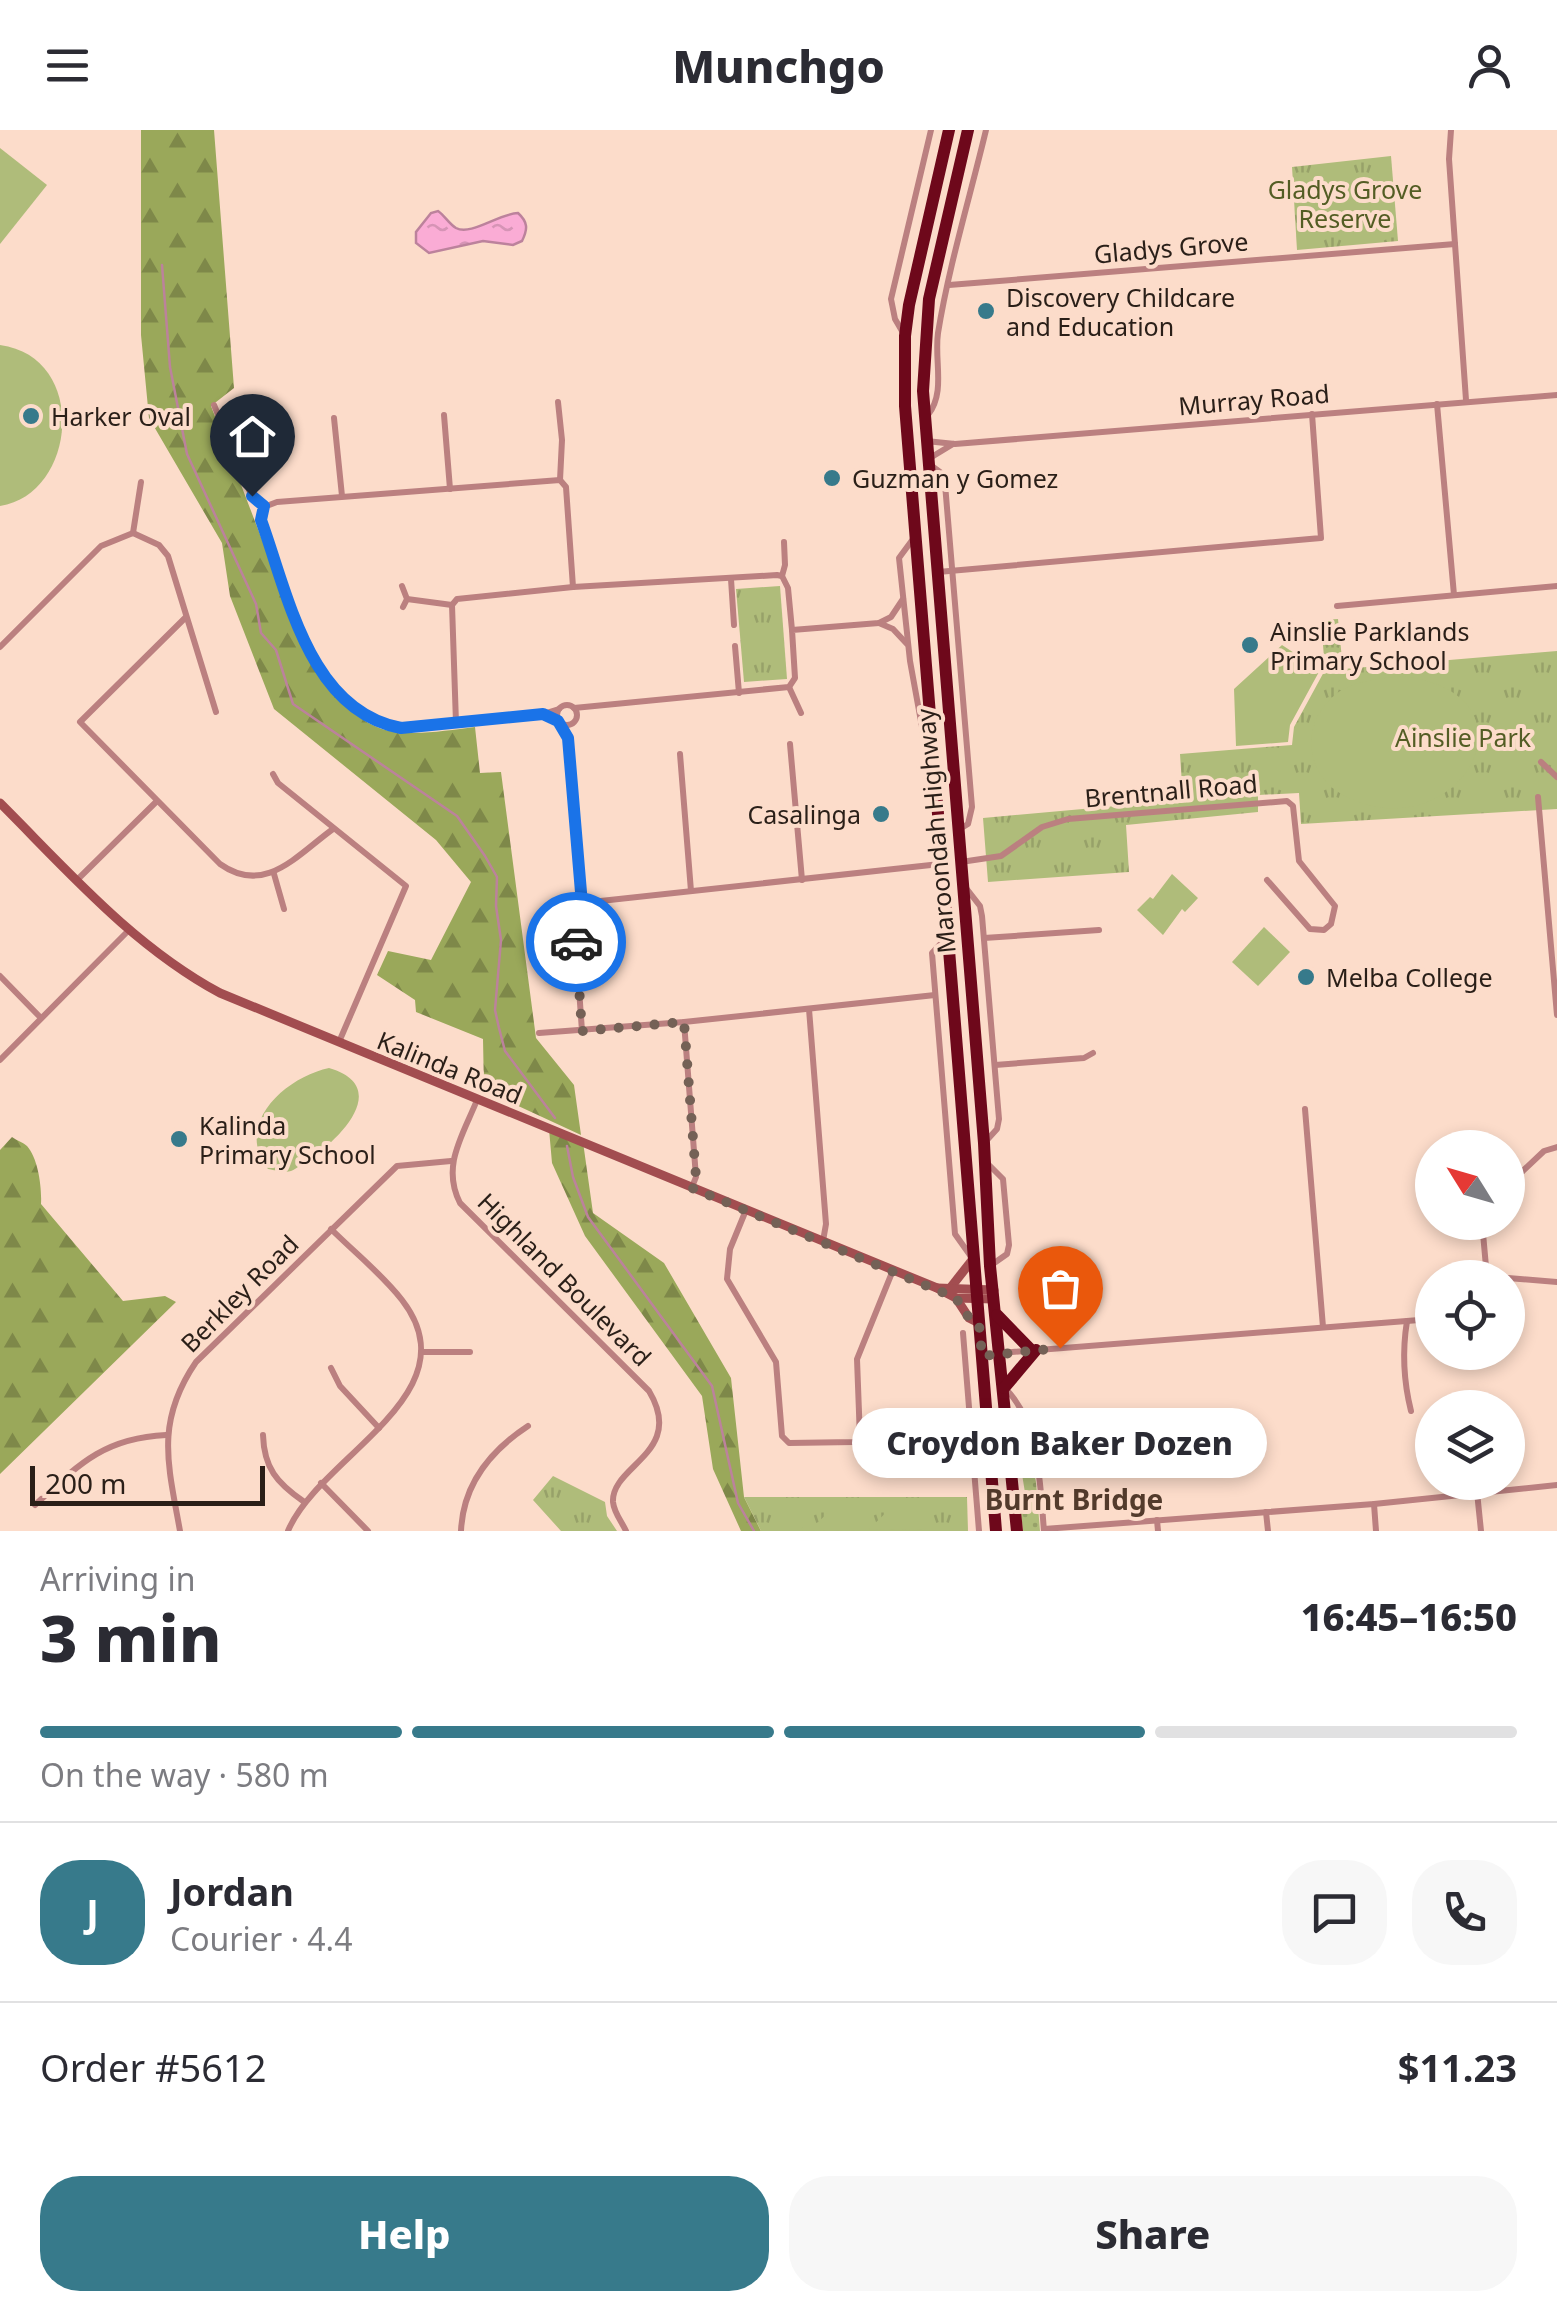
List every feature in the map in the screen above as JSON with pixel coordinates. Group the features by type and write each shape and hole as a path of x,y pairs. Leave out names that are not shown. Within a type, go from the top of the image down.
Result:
{"highway":[{"name":"Maroondah Highway","path":"948,132 905,336 904,406 996,1531"},
{"path":"948,132 968,134"},
{"name":"Maroondah Highway","path":"968,134 929,300 924,420 984,1143 990,1266 1017,1531"},
{"path":"908,448 926,441"},
{"path":"940,864 960,862"},
{"path":"997,1315 1033,1350 1004,1388"},
{"path":"982,1356 1000,1353"}],"street":[{"path":"905,336 894,318 891,298 931,130"},
{"path":"924,420 936,404 938,333 986,130"},
{"path":"1451,130 1449,159 1466,400"},
{"name":"Gladys Grove","path":"949,285 1456,244"},
{"name":"Murray Road","path":"926,441 955,444 1557,395"},
{"path":"558,402 562,440 560,480 566,486 574,587"},
{"path":"1437,404 1454,595"},
{"path":"214,405 250,492 264,506"},
{"path":"936,572 1322,538 1312,414"},
{"path":"444,415 450,489"},
{"path":"334,418 342,496"},
{"name":"Murray Road","path":"928,461 941,449 955,444"},
{"path":"928,461 944,475 972,807 968,824 958,830"},
{"path":"264,506 342,496 560,480"},
{"path":"133,533 141,482"},
{"path":"264,506 261,520 309,654 325,678 361,712 380,723 401,728 543,714 568,705 592,709 789,687"},
{"path":"0,646 101,546 133,533 159,545 168,556 216,712"},
{"path":"914,536 899,558 908,645 924,746 934,780"},
{"path":"784,542 782,576 788,588 794,678 789,687"},
{"path":"456,723 452,605 457,599 574,587 782,576"},
{"path":"730,580 734,625"},
{"path":"402,586 405,603 452,605"},
{"path":"1336,606 1557,586"},
{"path":"792,630 880,622 891,616 903,599"},
{"path":"186,618 80,722 228,870 246,876 274,874 333,829"},
{"path":"880,622 908,645"},
{"path":"735,646 739,693"},
{"path":"789,687 802,713"},
{"path":"568,738 575,721 574,708"},
{"path":"559,709 559,722 568,738 582,904"},
{"path":"543,714 565,726 592,709"},
{"path":"790,744 802,880"},
{"path":"680,754 691,891"},
{"path":"1541,762 1557,777"},
{"path":"272,774 333,829 406,886 339,1044"},
{"path":"1538,798 1557,1014"},
{"path":"77,880 157,801"},
{"name":"Brentnall Road","path":"960,862 1002,856 1042,827 1068,818 1287,801 1293,806 1299,861 1335,906 1331,924 1324,930 1310,929 1267,880"},
{"name":"Kalinda Road","path":"0,803 128,931 155,954 220,994 956,1298 994,1294"},
{"path":"582,1031 574,918 576,908 582,904 940,864"},
{"path":"274,874 284,910"},
{"path":"962,883 980,906 984,938 999,1119 998,1129 984,1143"},
{"path":"984,938 1099,930"},
{"path":"0,1060 128,931"},
{"path":"948,936 932,954 935,995 955,1234 973,1259 951,1287"},
{"path":"0,976 41,1018"},
{"path":"539,1034 935,995"},
{"path":"809,1009 826,1224 823,1241"},
{"path":"684,1022 696,1177 692,1188"},
{"path":"994,1065 1084,1058 1093,1053"},
{"path":"452,1161 477,1100"},
{"path":"1305,1109 1323,1327"},
{"path":"1525,1169 1544,1152 1557,1148"},
{"name":"Berkley Road","path":"180,1531 166,1435 175,1399 196,1362 396,1166 452,1161"},
{"name":"Highland Boulevard","path":"452,1161 453,1190 460,1203 653,1398 658,1419 654,1442 614,1495 614,1507 626,1531"},
{"path":"746,1210 730,1249 727,1279 776,1362 782,1436 789,1443 860,1439"},
{"path":"288,1531 303,1502 409,1394 421,1352 416,1326 403,1300 331,1230"},
{"path":"877,1454 860,1439 857,1359 893,1270"},
{"path":"1525,1279 1557,1282"},
{"name":"Kalinda Road","path":"937,1288 951,1287 976,1294"},
{"path":"956,1298 969,1318 979,1324"},
{"path":"1000,1353 1415,1320"},
{"path":"1407,1321 1402,1354 1410,1410"},
{"path":"962,1332 978,1531"},
{"path":"421,1352 470,1352"},
{"path":"331,1368 340,1386 379,1428"},
{"path":"1004,1388 1024,1415 1040,1481 1044,1530 1415,1499"},
{"path":"970,1414 986,1414"},
{"path":"460,1531 473,1480 498,1448 528,1426"},
{"path":"35,1505 101,1450 137,1436 166,1435"},
{"path":"263,1435 269,1469 281,1486 303,1502"},
{"path":"781,1455 789,1443"},
{"path":"321,1483 368,1531"},
{"path":"1525,1488 1557,1485"},
{"path":"1479,1500 1481,1531"},
{"path":"1374,1504 1376,1531"},
{"path":"1266,1512 1268,1531"},
{"path":"1158,1520 1158,1531"}],"green space":[{"path":"141,130 214,130 234,388 211,406 311,663 341,702 381,729 416,733 475,727 480,773 501,772 536,1038 574,1085 581,1135 484,1090 483,1039 416,1012 415,1000 377,975 388,951 431,960 471,882 436,840 274,709 230,596 222,543 149,418 141,335"},
{"path":"0,148 47,185 0,244"},
{"name":"Gladys Grove Reserve","path":"1391,156 1398,241 1297,250 1292,167"},
{"name":"Harker Oval","path":"0,345 29,355 48,374 59,398 62,426 57,453 45,477 26,496 0,506"},
{"path":"780,586 787,679 744,682 736,589"},
{"name":"Ainslie Park","path":"1338,619 1343,669 1557,651 1557,809 1301,824 1299,793 1258,795 1258,812 1126,825 1129,872 988,882 983,818 1183,800 1180,754 1292,745 1294,727 1325,670 1321,620"},
{"path":"1282,645 1320,670 1290,725 1288,742 1236,746 1234,689"},
{"path":"1402,676 1447,689 1471,711 1478,737 1471,765 1451,788 1421,804 1384,808 1343,795 1330,785 1314,761 1312,732 1325,705 1343,689"},
{"path":"1172,874 1198,898 1185,912 1182,909 1163,935 1137,910 1150,897 1153,899"},
{"path":"1264,927 1290,952 1258,986 1232,962"},
{"path":"329,1068 347,1076 357,1087 355,1112 336,1138 296,1169 268,1169 259,1152 257,1136 269,1105 296,1081"},
{"path":"549,1129 583,1142 593,1213 664,1263 731,1378 744,1497 761,1531 741,1531 713,1469 702,1396 585,1236 552,1163"},
{"path":"12,1137 27,1146 34,1158 41,1204 123,1301 165,1296 176,1302 0,1474 0,1150"},
{"path":"1028,1447 1040,1531 1023,1531 1021,1513 1026,1499 1018,1449"},
{"path":"553,1476 605,1502 607,1516 617,1531 561,1531 533,1500"},
{"path":"744,1497 967,1497 968,1531 761,1531"},
{"path":"841,1500 854,1514 861,1507 871,1517 864,1524 869,1529 898,1501 926,1529 799,1531 807,1523 812,1528"}],"water":[{"path":"438,211 462,230 518,213 525,223 525,233 522,241 513,245 483,241 429,253 416,243 416,232 431,213"}],"waterway":[{"path":"162,265 170,367 187,454 256,604 261,633 276,650 293,704 457,816 485,856 497,877 501,940 495,1010 505,1051 555,1118"},
{"path":"567,1146 573,1177 588,1217 712,1386 738,1503 754,1531"}],"way so far":[{"path":"576,942 582,1031 684,1022 696,1177 692,1188 956,1298 969,1318 979,1324 982,1356 1060,1348"}],"place":[{"name":"Discovery Childcare and Education","path":"986,311"},
{"name":"Harker Oval","path":"31,416"},
{"name":"Guzman y Gomez","path":"832,478"},
{"name":"Ainslie Parklands Primary School","path":"1250,645"},
{"name":"Casalinga","path":"881,814"},
{"name":"Melba College","path":"1306,977"},
{"name":"Kalinda Primary School","path":"179,1139"},
{"name":"Croydon Baker Dozen","path":"1060,1348"}],"district":[{"name":"Burnt Bridge","path":"1074,1499"}],"route":[{"path":"252,496 264,506 261,520 309,654 325,678 361,712 380,723 401,728 543,714 560,722 568,738 582,904 576,908 574,918 576,942"}]}
